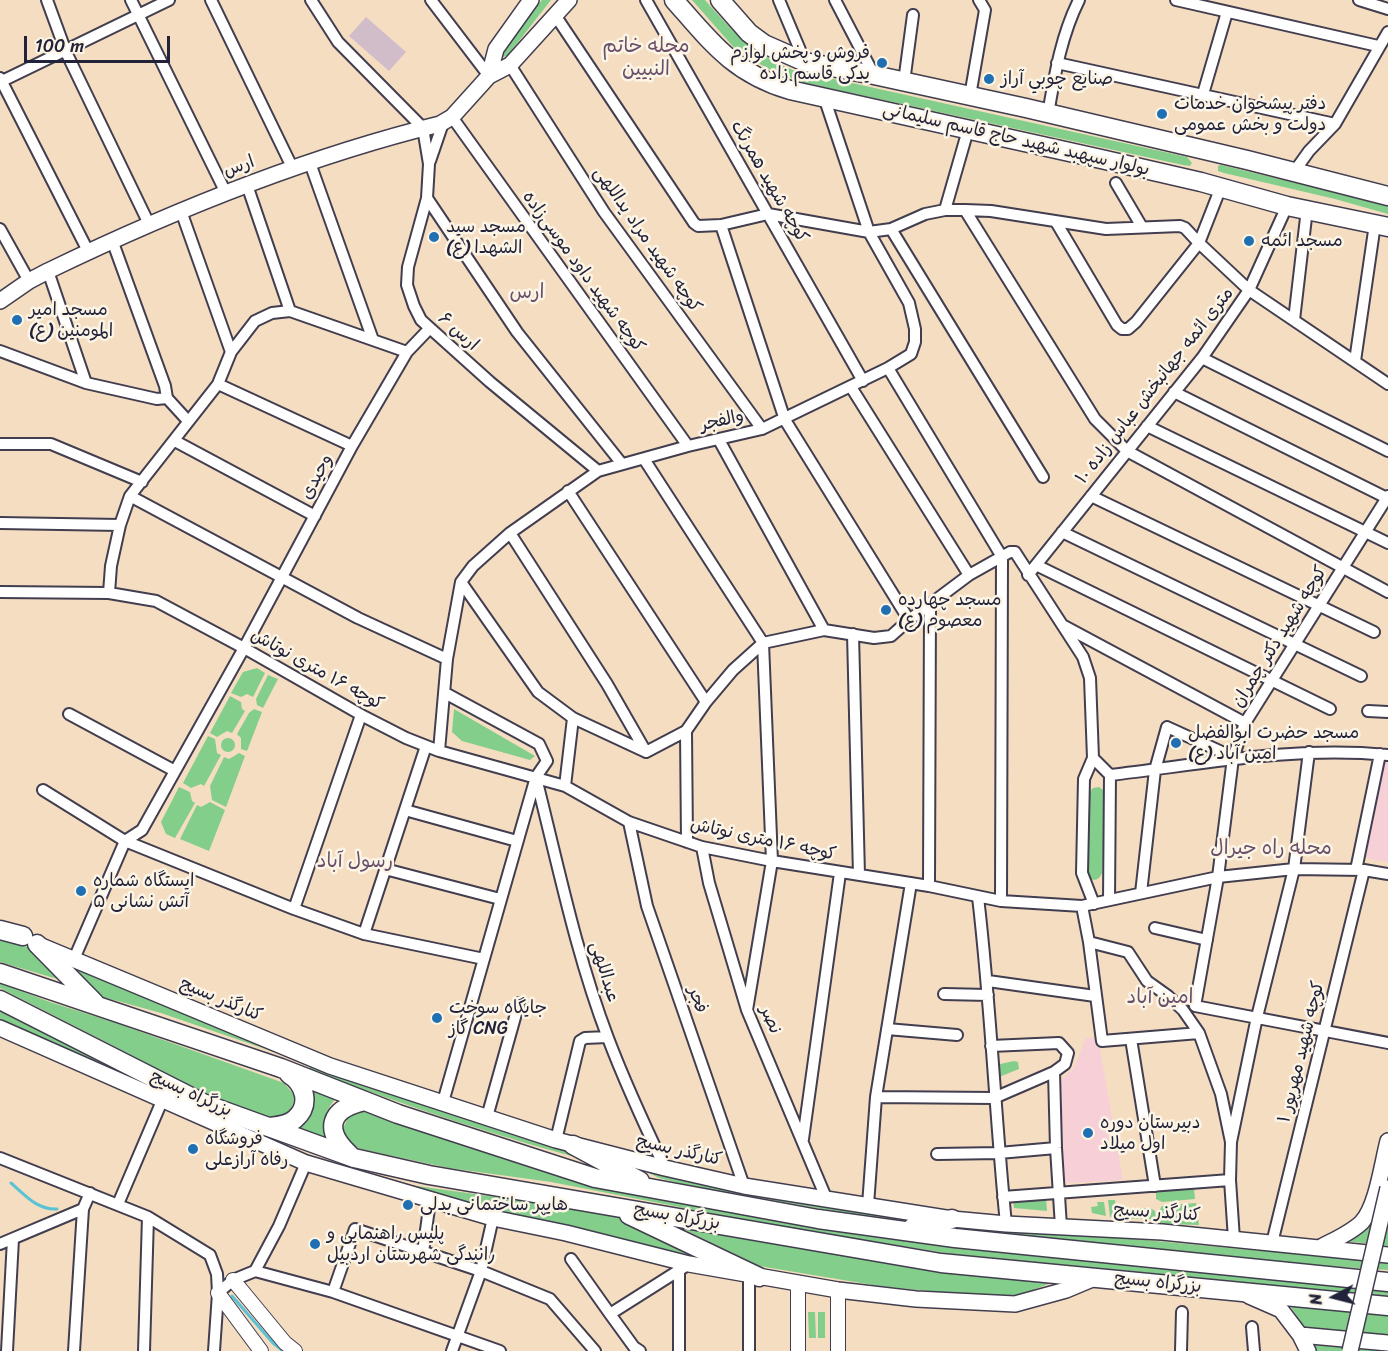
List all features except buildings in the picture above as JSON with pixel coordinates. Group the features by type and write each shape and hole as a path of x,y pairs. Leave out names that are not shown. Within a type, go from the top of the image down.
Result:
{"main road":[{"path":"489,76 496,49 531,0"},
{"path":"448,120 489,76 510,65 568,0"},
{"name":"بولوار سپهبد شهید حاج قاسم سلیمانی","path":"674,0 711,42 746,72 765,83 1201,182 1287,206 1381,225"},
{"name":"بولوار سپهبد شهید حاج قاسم سلیمانی","path":"720,0 749,33 764,44 805,62 970,96 1209,151 1388,196"},
{"name":"ارس","path":"0,302 48,270 181,211 310,163 448,120"},
{"path":"1201,182 1209,151"},
{"name":"کنارگذر بسیج","path":"0,925 74,959 330,1066 565,1143 665,1168 744,1186 952,1219 1162,1232 1388,1255"},
{"path":"0,930 30,940 99,1007"},
{"name":"بزرگراه بسیج","path":"0,974 281,1068 398,1114 596,1178 818,1219 955,1238 1388,1282"},
{"name":"بزرگراه بسیج","path":"0,999 205,1104 354,1158 429,1175 941,1263 1388,1306"},
{"path":"0,1028 306,1163 430,1201 493,1218 566,1233 684,1267 916,1299 1015,1304 1066,1290 1097,1277"},
{"path":"268,1127 283,1125 295,1119 304,1103 304,1092 298,1080 281,1068"},
{"path":"354,1158 337,1143 333,1129 339,1113 351,1104 365,1101"},
{"path":"1321,1247 1360,1224 1366,1216 1374,1198 1388,1141"},
{"path":"565,1143 652,1188"},
{"path":"1350,1351 1388,1188"},
{"path":"1374,1198 1377,1210 1388,1221"},
{"path":"609,1205 754,1276"},
{"path":"903,1230 952,1219"},
{"path":"1360,1351 1388,1227"},
{"path":"1241,1292 1281,1310 1300,1335 1308,1351"},
{"path":"1300,1335 1388,1343"}],"street":[{"path":"47,0 66,52 149,224"},
{"path":"131,0 226,193"},
{"path":"88,251 0,81 66,52 169,0"},
{"path":"211,0 293,169"},
{"path":"311,0 338,42 423,128"},
{"path":"431,0 489,76"},
{"name":"کوچه شهید همرنگ","path":"646,0 863,381"},
{"path":"779,0 805,62"},
{"path":"835,0 874,75"},
{"path":"970,96 985,10 979,0"},
{"path":"1048,114 1057,63 1069,20 1079,0"},
{"path":"1176,0 1378,46"},
{"path":"1359,0 1388,9"},
{"path":"1203,94 1227,12"},
{"path":"555,15 698,226 721,225 768,214 869,232 891,229 925,214 945,210 992,211 1106,229 1180,226 1185,228 1249,290 1388,384"},
{"path":"904,82 913,15"},
{"path":"1294,172 1309,151 1335,124 1388,32"},
{"path":"1057,63 1335,124"},
{"name":"کوچه شهید مراد یداللهی","path":"510,65 604,212 762,429"},
{"name":"والفجر","path":"461,582 473,566 510,533 598,471 688,446 762,429 863,381 911,354 915,342 915,329 909,303 869,232 824,97"},
{"path":"429,164 448,120"},
{"name":"کوچه شهید داود موسی‌زاده","path":"448,120 688,446"},
{"name":"ارس ۶","path":"423,128 429,164 427,198 408,267 407,285 421,320 490,382 598,471"},
{"path":"945,210 968,130"},
{"path":"310,163 373,340"},
{"path":"1116,183 1142,227"},
{"path":"247,185 290,311"},
{"path":"1056,222 1117,325 1122,329 1128,329 1199,243 1221,187"},
{"path":"427,198 517,332 622,464"},
{"name":"۱۰ متری ائمه جهانبخش عباس زاده","path":"1028,575 1202,357 1249,290 1287,206"},
{"path":"1294,320 1307,209"},
{"path":"965,210 1095,419 1127,451 1388,592"},
{"path":"181,211 231,352"},
{"path":"721,225 785,420 909,620"},
{"path":"1355,361 1381,225"},
{"path":"0,229 29,281"},
{"path":"891,229 1043,477"},
{"path":"112,240 165,386 167,398 188,422"},
{"path":"48,270 86,383"},
{"path":"109,592 111,566 120,525 130,496 218,384 231,352 255,321 272,313 290,311 406,352"},
{"name":"وحیدی","path":"125,841 142,830 244,648 352,446 406,352 429,329"},
{"path":"0,351 86,383 157,399 167,398"},
{"path":"1202,357 1388,451"},
{"path":"888,368 1002,557 1001,901"},
{"path":"218,384 352,446"},
{"path":"851,387 969,575"},
{"path":"1174,392 1388,497"},
{"path":"1147,426 1388,543"},
{"path":"719,440 824,630"},
{"path":"175,441 315,516"},
{"path":"0,444 51,444 142,482"},
{"path":"644,459 762,643 772,861 747,1010"},
{"path":"568,490 706,702"},
{"path":"130,496 280,578 358,618 447,659"},
{"path":"1091,496 1374,632"},
{"name":"کوچه شهید دکتر چمران","path":"1257,1017 1195,1006 1218,877 1233,758 1245,723 1388,497"},
{"path":"0,522 120,525"},
{"path":"1062,532 1361,676"},
{"path":"510,533 607,684 646,752"},
{"path":"646,752 686,731 706,702 733,670 762,643 824,630 883,639 891,636 969,575 1010,552 1015,552 1083,657 1090,678 1093,758 1084,779 1082,873 1094,904"},
{"path":"1036,565 1330,709"},
{"path":"461,582 538,692 573,718 646,752"},
{"path":"439,751 446,693 447,659 461,582"},
{"name":"کوچه ۱۶ متری نوتاش","path":"0,592 109,592 156,601 361,715 426,746 565,786 629,822 702,847 840,873 929,886 1001,901 1082,906 1218,877 1294,869 1360,870 1388,874"},
{"path":"929,886 930,605"},
{"path":"1061,625 1245,723"},
{"path":"853,634 859,875"},
{"path":"443,1102 536,777 548,760 539,744 446,693"},
{"path":"1368,711 1388,712"},
{"path":"69,714 175,771"},
{"path":"294,909 361,715"},
{"path":"565,786 573,718"},
{"path":"1141,893 1155,770 1167,727 1233,758"},
{"path":"686,731 687,842"},
{"path":"364,934 426,746"},
{"path":"1110,775 1233,758 1309,752 1384,755"},
{"path":"1234,1239 1230,1180 1231,1142 1257,1017 1294,869 1309,752"},
{"name":"کوچه شهید مهرپور ۱","path":"1272,1242 1325,1031 1384,755"},
{"path":"1093,758 1110,775 1109,900"},
{"name":"عبداللهی","path":"536,777 575,931 608,1037 634,1104 665,1168"},
{"path":"43,790 125,841 294,909 364,934 484,959"},
{"path":"405,810 517,841"},
{"name":"فجر","path":"629,822 647,906 744,1186"},
{"path":"74,959 125,841"},
{"name":"نصر","path":"702,847 709,884 747,1010 827,1200"},
{"path":"385,869 500,899"},
{"path":"803,1139 840,873"},
{"path":"868,1205 876,1097 911,884"},
{"path":"978,897 988,981 994,1098 1006,1224"},
{"path":"1082,906 1089,942 1101,1041 1199,1033"},
{"path":"1155,928 1207,940"},
{"path":"1089,942 1128,952 1147,981 1183,1010 1199,1033 1221,1094 1231,1142"},
{"path":"988,981 1095,996"},
{"path":"944,994 988,995"},
{"path":"487,1117 519,1003"},
{"path":"1257,1017 1388,1043"},
{"path":"887,1029 957,1035"},
{"path":"565,1143 580,1041 585,1038 608,1037"},
{"path":"1131,1039 1155,1186"},
{"path":"876,1097 994,1098 1054,1072 1065,1064 1068,1053 1059,1043 991,1046"},
{"path":"1054,1072 1061,1227"},
{"path":"118,1204 162,1101"},
{"path":"937,1154 999,1153 1056,1148"},
{"path":"0,1158 148,1217 210,1255 217,1274 218,1293 214,1351"},
{"path":"255,1271 279,1226 306,1163"},
{"path":"1003,1197 1230,1180"},
{"path":"74,1351 83,1209 90,1193"},
{"path":"423,1252 430,1201"},
{"path":"0,1244 83,1209"},
{"path":"144,1351 148,1217"},
{"path":"452,1351 481,1271 493,1218"},
{"path":"333,1292 355,1229 481,1271 550,1299 595,1351"},
{"path":"7,1351 13,1239"},
{"path":"571,1259 634,1347 640,1351"},
{"path":"610,1314 684,1267"},
{"path":"679,1351 684,1267"},
{"path":"218,1293 233,1280 255,1271 333,1292 501,1351"},
{"path":"749,1351 754,1276"},
{"path":"233,1280 285,1344 295,1351"},
{"path":"798,1284 798,1351"},
{"path":"838,1290 838,1351"},
{"path":"218,1293 261,1351"},
{"path":"1180,1351 1182,1312"},
{"path":"1252,1327 1254,1351"}],"shaded area":[{"path":"366,17 406,52 389,71 349,36"},
{"path":"1388,761 1388,862 1369,859 1366,856 1384,764"},
{"name":"دبیرستان دوره اول میلاد","path":"1086,1038 1098,1038 1123,1180 1068,1183 1065,1180 1059,1086 1063,1078 1074,1068"}],"green space":[{"path":"542,0 551,0 508,55 501,58 503,48"},
{"path":"692,0 705,0 744,41 766,57 793,70 1187,157 1192,163 1190,166 1183,165 805,83 774,72 737,51"},
{"path":"1218,166 1388,205 1388,214 1224,173 1218,171"},
{"path":"257,668 265,673 253,697 247,694 241,697 231,693 243,672"},
{"path":"268,675 278,679 263,708 257,705 256,699"},
{"path":"230,696 241,702 242,709 245,711 232,733 227,731 217,737 210,733"},
{"path":"254,709 262,712 247,751 241,749 241,738 237,734 249,713"},
{"path":"454,709 535,756 530,760 462,741 452,732"},
{"path":"208,736 215,739 217,753 221,755 204,786 201,784 191,788 183,783"},
{"path":"225,738 231,738 235,745 231,752 225,752 221,748 221,742"},
{"path":"239,753 245,756 226,807 212,800 210,786 224,757 229,759"},
{"path":"179,787 190,792 192,801 195,803 175,838 166,834 161,822"},
{"path":"1099,787 1106,792 1102,873 1094,880 1085,873 1089,793 1093,788"},
{"path":"210,802 225,810 209,851 180,839 197,805 201,807"},
{"path":"0,939 32,948 64,981 0,962"},
{"path":"57,957 297,1060 161,1013 103,997"},
{"path":"0,983 284,1083 294,1095 293,1105 285,1114 273,1121 219,1100 0,988"},
{"path":"0,1009 243,1128 0,1020"},
{"path":"1018,1062 1019,1069 999,1077 1000,1064"},
{"path":"311,1064 572,1150 601,1164 490,1132 381,1096 309,1069"},
{"path":"307,1085 338,1097 328,1111 325,1121 325,1139 296,1128"},
{"path":"360,1111 804,1225 938,1246 1388,1291 1388,1296 952,1254 787,1228 551,1182 449,1168 355,1147 347,1139 343,1128 349,1116"},
{"path":"627,1162 929,1218 896,1222 686,1185 659,1178"},
{"path":"382,1181 510,1199 580,1204 625,1219 708,1259 571,1228"},
{"path":"1194,1188 1195,1199 1162,1202 1156,1199 1156,1190"},
{"path":"1046,1198 1047,1211 1014,1208 1013,1200"},
{"path":"1108,1200 1115,1200 1116,1209 1150,1208 1155,1211 1156,1220 1110,1217"},
{"path":"1097,1202 1104,1202 1106,1216 1092,1213 1091,1207 1098,1206"},
{"path":"1196,1203 1199,1225 1160,1224 1159,1211 1162,1206"},
{"path":"966,1223 1261,1251 1335,1253 1388,1260 1388,1270 1283,1263 943,1228"},
{"path":"673,1224 1062,1279 1009,1299 879,1286 759,1266"},
{"path":"1364,1224 1376,1231 1388,1229 1388,1246 1345,1241"},
{"path":"1289,1304 1388,1313 1388,1337 1305,1329"},
{"path":"808,1312 815,1312 816,1338 809,1338"},
{"path":"818,1312 825,1312 825,1338 818,1338"},
{"path":"1310,1341 1388,1349 1388,1351 1316,1351"}],"waterway":[{"path":"11,1183 37,1204 57,1209"},
{"path":"232,1296 273,1343 283,1351"}],"place":[{"name":"فروش و پخش لوازم یدکی قاسم زاده","path":"882,63"},
{"name":"صنايع چوبي آراز","path":"989,79"},
{"name":"دفتر پیشخوان خدمات دولت و بخش عمومی","path":"1162,114"},
{"name":"مسجد سید الشهدا (ع)","path":"434,237"},
{"name":"مسجد ائمه","path":"1249,241"},
{"name":"مسجد امیر المومنین (ع)","path":"17,320"},
{"name":"مسجد چهارده معصوم (ع)","path":"886,610"},
{"name":"مسجد حضرت ابوالفضل (ع) امین آباد","path":"1176,743"},
{"name":"ایستگاه شماره ۵ آتش نشانی","path":"81,891"},
{"name":"جایگاه سوخت گاز CNG","path":"437,1018"},
{"name":"دبیرستان دوره اول میلاد","path":"1088,1133"},
{"name":"فروشگاه رفاه آرازعلی","path":"193,1149"},
{"name":"هایپر ساختمانی بدلی","path":"408,1205"},
{"name":"پلیس راهنمایی و رانندگی شهرستان اردبیل","path":"315,1244"}],"district":[{"name":"محله خاتم النبیین","path":"646,58"},
{"name":"ارس","path":"527,293"},
{"name":"محله راه جیرال","path":"1271,849"},
{"name":"رسول آباد","path":"355,862"},
{"name":"امین آباد","path":"1160,998"}]}
